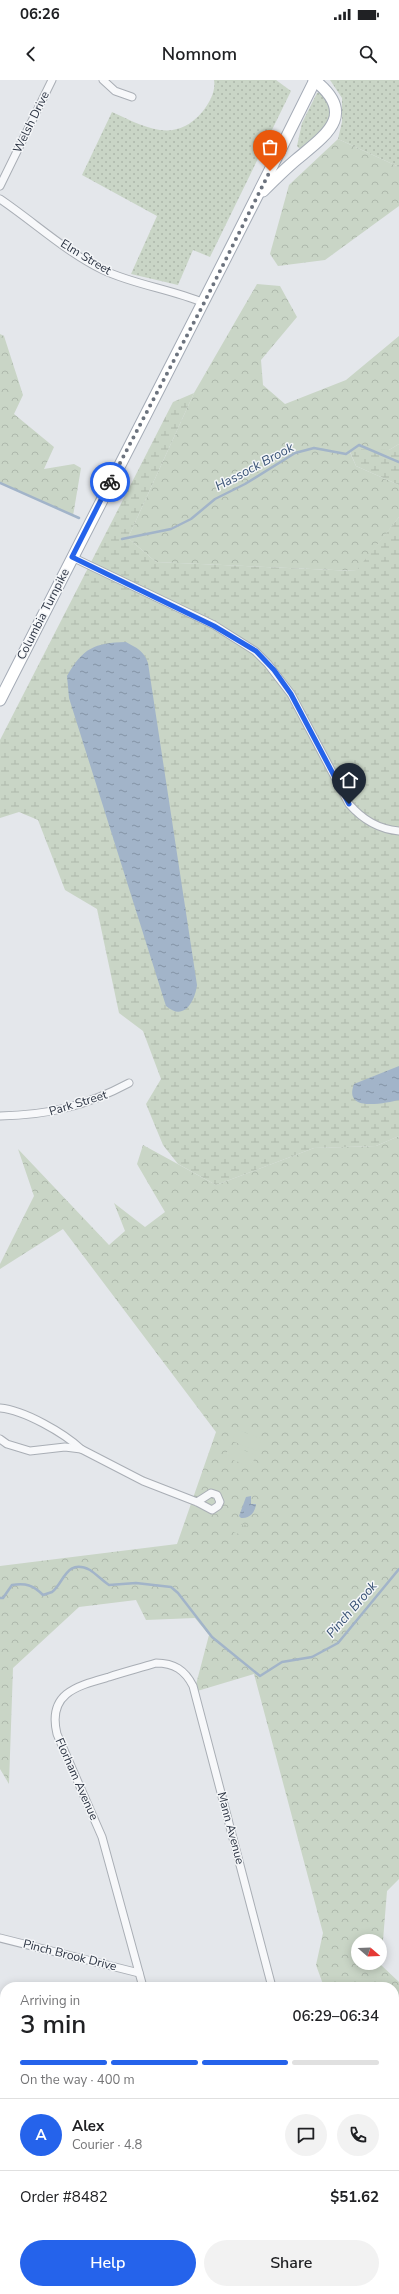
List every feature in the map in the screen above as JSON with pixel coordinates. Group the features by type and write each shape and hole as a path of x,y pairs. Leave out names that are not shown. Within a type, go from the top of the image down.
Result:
{"main road":[{"path":"257,196 290,165 322,139 333,124 335,116 333,101 326,90 314,80"},
{"name":"Columbia Turnpike","path":"0,700 72,557 204,303 314,80"}],"street":[{"name":"Welsh Drive","path":"0,186 52,80"},
{"path":"103,80 115,92 132,97"},
{"name":"Elm Street","path":"0,199 99,268 121,278 204,303"},
{"path":"72,557 214,626 256,651 272,668 291,694 349,804 357,814 375,826 399,831"},
{"name":"Park Street","path":"0,1116 40,1114 65,1109 101,1097 129,1083"},
{"path":"0,1408 18,1412 27,1416 72,1440 81,1449 143,1481 197,1502"},
{"path":"0,1439 7,1444 30,1451 65,1447 81,1449"},
{"name":"Florham Avenue","path":"142,1982 102,1837 57,1734 55,1717 61,1700 77,1686 156,1663 172,1665 183,1671"},
{"name":"Mann Avenue","path":"183,1671 193,1686 271,1982"},
{"name":"Pinch Brook Drive","path":"0,1938 139,1973"}],"green space":[{"path":"214,80 276,80 291,91 210,257 193,250 178,285 131,274 157,216 82,175 112,112 136,123 159,130 182,128 206,108 213,92"},
{"path":"330,80 399,80 399,167 338,139 342,122 342,98"},
{"path":"320,92 328,105 330,116 325,127 300,149 297,146 302,123 317,93"},
{"path":"338,139 399,167 399,206 325,260 278,266 270,254 289,185"},
{"path":"257,284 280,286 297,317 261,360 263,385 285,404 346,380 399,336 399,444 389,450 349,450 356,466 399,485 399,517 357,571 156,562 128,538 194,393"},
{"path":"0,334 4,336 23,395 14,414 54,447 44,469 74,464 81,468 73,516 0,482"},
{"path":"194,393 128,538 156,562 356,571 399,517 399,1136 376,1146 314,1148 216,1185 178,1164 163,1145 146,1104 161,1079 143,1031 119,1013 97,909 65,890 38,820 19,812 0,818 0,740 173,402"},
{"path":"399,444 399,485 356,466 349,449 389,450"},
{"path":"399,1136 399,1879 387,1891 384,1934 351,1934 351,1970 386,1970 399,1982 322,1982 316,1965 323,1933 254,1674 194,1692 209,1635 195,1618 146,1620 136,1600 79,1607 13,1668 9,1784 0,1769 0,1566 177,1544 216,1432 63,1229 0,1269 0,1264 34,1196 18,1149 109,1245 125,1231 114,1203 145,1227 165,1212 137,1164 143,1145 216,1185 314,1148 376,1146"},
{"path":"236,1429 262,1439 258,1451 232,1441"},
{"path":"230,1445 256,1455 251,1467 225,1457"},
{"path":"232,1519 248,1526 244,1536 228,1530"}],"water":[{"path":"126,642 137,648 148,663 197,985 194,997 188,1008 178,1012 166,1006 69,698 67,676 78,659 84,653 97,646"},
{"path":"399,1066 399,1100 385,1103 367,1104 360,1103 354,1099 352,1093 354,1084"},
{"path":"251,1496 251,1504 256,1504 254,1510 247,1518 241,1518 239,1516 246,1497"}],"waterway":[{"name":"Hassock Brook","path":"122,539 171,529 191,519 215,499 245,484 295,453 314,448 346,454 359,445 399,462"},
{"name":"Hassock Brook","path":"0,483 79,518"},
{"name":"Pinch Brook","path":"0,1598 3,1598 12,1585 21,1584 29,1586 36,1589 43,1595 52,1592 66,1573 76,1567 82,1567 90,1570 109,1585 136,1583 171,1587 178,1593 212,1637 260,1676 282,1662 312,1657 338,1643 399,1569"}],"way so far":[{"path":"110,482 204,303 270,171"}],"route":[{"path":"110,482 72,557 188,612 256,651 280,677 291,694 349,804"}]}
